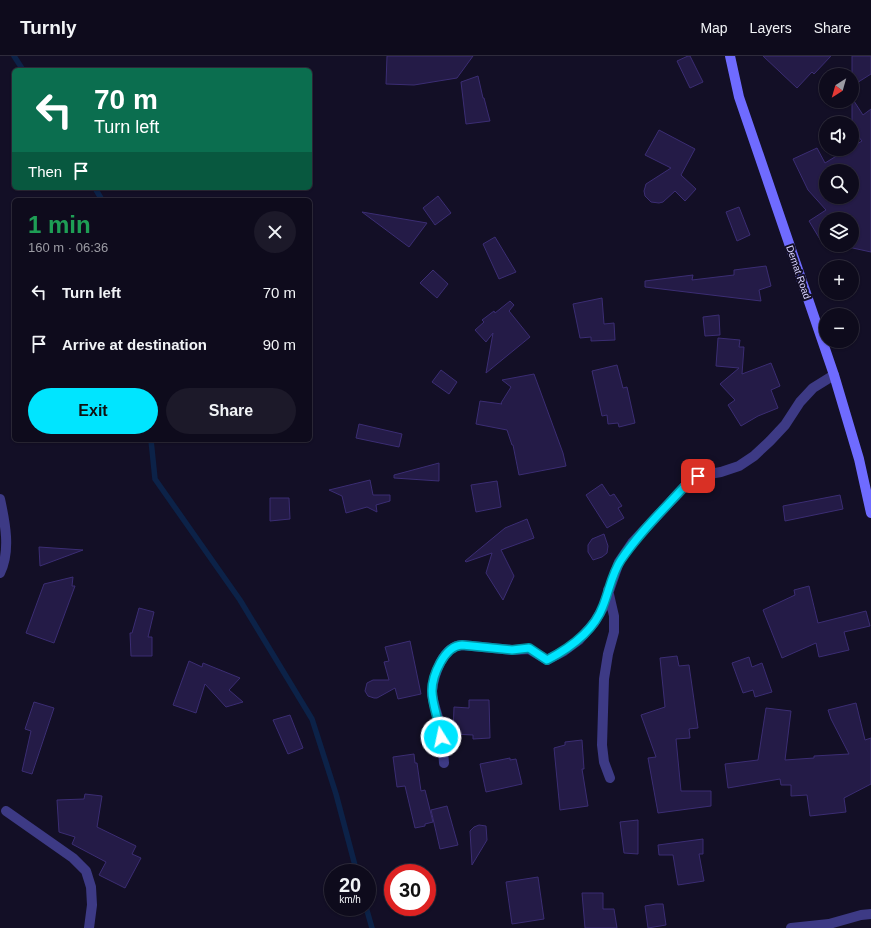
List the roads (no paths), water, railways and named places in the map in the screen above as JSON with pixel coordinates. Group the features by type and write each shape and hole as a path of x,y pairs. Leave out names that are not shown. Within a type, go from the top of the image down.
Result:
{"street":[{"name":"Demat Road","path":"730,56 739,97 834,375 859,459 871,513"},
{"path":"444,763 440,724 432,692 440,664 446,654 456,646 512,650 529,648 547,660 579,640 594,623 603,608 619,562 632,543 692,479 698,476 721,472 739,466 770,441 785,425 800,402 813,388 834,375"},
{"path":"0,500 4,519 6,555 0,573"},
{"path":"608,590 614,616 614,632 608,654 604,679 602,745 604,762 610,778"},
{"path":"6,811 73,858 86,871 91,887 92,905 89,928"},
{"path":"791,928 829,924 861,915 871,914"}],"waterway":[{"path":"14,56 22,68"},
{"path":"96,190 101,198"},
{"path":"151,442 155,479 240,600 312,719 336,794 355,864"},
{"path":"369,916 372,928"}]}
